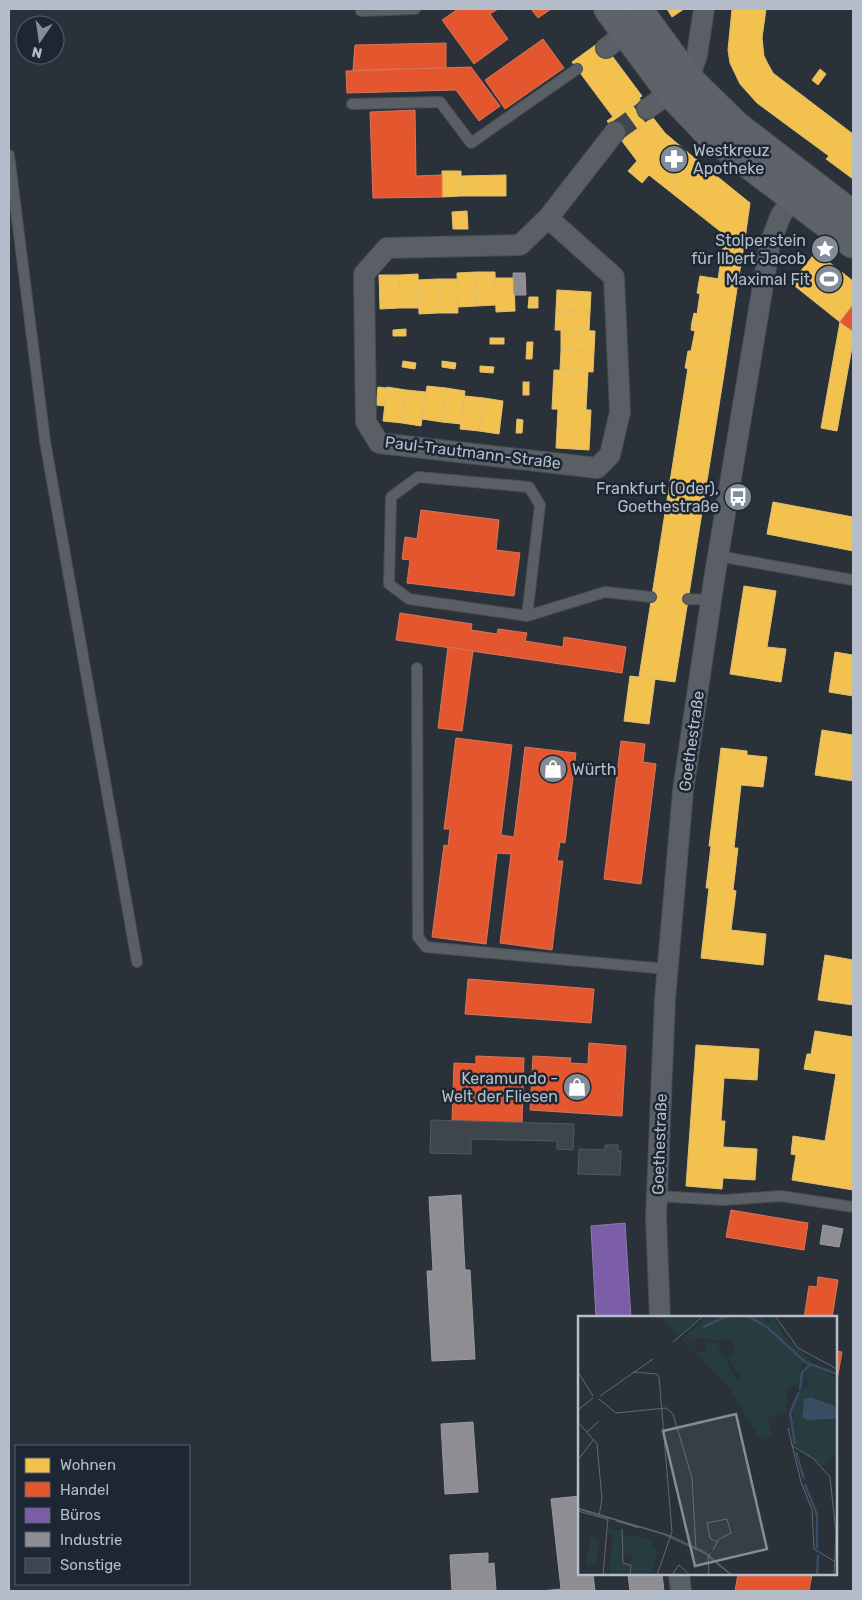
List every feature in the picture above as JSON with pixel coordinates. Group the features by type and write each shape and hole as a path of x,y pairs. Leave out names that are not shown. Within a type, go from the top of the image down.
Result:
{"street":[{"path":"608,9 616,40 680,86"},
{"path":"638,9 680,86 709,134 802,189 853,215"},
{"path":"647,109 680,86 697,55 704,9"},
{"name":"Paul-Trautmann-Straße","path":"548,218 614,277 620,412 610,455 597,468 379,443 366,422 364,274 387,248 520,245 548,218 615,132"},
{"path":"802,189 853,244"},
{"name":"Goethestraße","path":"660,1316 656,1196 667,969 683,791 711,600 770,243 782,215 802,189"},
{"path":"679,1575 681,1591"}],"lane":[{"path":"361,9 362,11 415,9"},
{"path":"352,104 440,102 471,143 577,69"},
{"path":"9,155 45,442 137,962"},
{"path":"527,616 540,505 529,487 418,477 391,497 390,584 409,600 527,616 606,592 652,597"},
{"path":"718,556 853,580"},
{"path":"688,599 711,600"},
{"path":"417,668 418,937 426,947 667,969"},
{"path":"656,1196 723,1200 781,1196 853,1207"}],"building: Wohnen":[{"path":"667,9 684,9 672,17"},
{"path":"732,9 766,9 762,38 764,56 768,64 773,73 853,134 853,179 826,159 829,156 757,103 740,84 730,63 728,50"},
{"path":"601,41 642,96 613,117 572,62"},
{"path":"820,69 826,74 818,85 812,80"},
{"path":"639,98 654,119 622,141 607,121"},
{"path":"654,119 665,133 692,156 676,175 673,194 649,175 642,183 628,171 637,161 622,141"},
{"path":"692,156 750,203 745,239 725,235 673,194 676,175"},
{"path":"442,171 461,171 461,196 442,197"},
{"path":"506,175 506,196 461,196 461,176"},
{"path":"467,211 468,229 453,229 452,212"},
{"path":"725,235 745,239 738,282 718,279"},
{"path":"816,252 853,281 853,305 840,322 791,283"},
{"path":"476,272 477,306 458,307 457,273"},
{"path":"476,272 495,272 496,305 477,306"},
{"path":"418,274 419,308 400,308 399,275"},
{"path":"379,275 399,275 400,308 380,309"},
{"path":"700,276 738,282 731,328 692,322 694,313 697,314 700,294 697,293"},
{"path":"495,278 514,278 515,311 496,312"},
{"path":"438,279 457,279 458,313 438,313"},
{"path":"438,279 438,313 419,314 418,280"},
{"path":"557,290 591,292 590,312 556,310"},
{"path":"529,297 538,297 538,308 528,308"},
{"path":"556,310 590,312 589,331 555,330"},
{"path":"692,322 731,328 724,374 685,368 688,351 691,351 695,331 691,330"},
{"path":"840,322 853,331 847,375 831,372"},
{"path":"406,329 406,336 393,336 393,330"},
{"path":"561,330 595,331 594,352 561,350"},
{"path":"490,338 504,338 504,344 490,344"},
{"path":"527,342 533,342 532,359 526,359"},
{"path":"561,350 594,352 593,372 560,370"},
{"path":"403,361 416,363 415,369 402,367"},
{"path":"442,361 456,363 455,369 442,367"},
{"path":"480,366 494,367 493,373 480,372"},
{"path":"688,368 724,374 675,682 639,677"},
{"path":"554,370 588,371 587,391 553,389"},
{"path":"831,372 847,375 837,431 821,428"},
{"path":"523,382 529,382 529,395 523,395"},
{"path":"427,386 446,388 442,422 422,419"},
{"path":"378,387 387,388 385,406 376,405"},
{"path":"387,387 406,390 402,423 383,421"},
{"path":"446,388 465,391 461,424 442,422"},
{"path":"553,389 587,391 586,410 552,409"},
{"path":"406,390 426,392 421,426 402,423"},
{"path":"465,396 484,398 479,431 460,429"},
{"path":"484,398 503,401 499,434 479,431"},
{"path":"558,409 591,410 590,430 557,429"},
{"path":"517,419 523,420 522,433 516,433"},
{"path":"557,429 590,430 589,450 556,448"},
{"path":"773,502 853,517 853,551 767,534"},
{"path":"744,586 776,591 767,647 786,649 781,682 730,674"},
{"path":"835,652 853,655 853,696 829,692"},
{"path":"630,676 655,679 649,724 624,721"},
{"path":"822,730 853,735 853,781 815,775"},
{"path":"721,748 747,751 747,755 767,757 763,787 741,785 734,848 738,848 733,890 736,891 731,930 766,934 763,965 701,958 709,888 706,888 711,846 709,846"},
{"path":"825,955 853,960 853,1005 818,1000"},
{"path":"815,1031 853,1037 853,1190 792,1180 796,1155 791,1154 793,1136 825,1141 836,1074 804,1069 807,1054 811,1054"},
{"path":"696,1045 759,1049 757,1080 724,1078 721,1121 725,1121 723,1147 757,1149 755,1180 723,1178 722,1189 686,1186"}],"building: Handel":[{"path":"458,9 498,9 490,14 508,39 474,64 442,20"},
{"path":"531,9 551,9 538,18"},
{"path":"543,39 564,68 505,109 485,80"},
{"path":"446,43 446,68 353,70 355,45"},
{"path":"471,67 500,106 479,121 456,90 347,93 346,71"},
{"path":"415,110 416,176 442,175 442,197 373,198 370,112"},
{"path":"853,305 853,331 840,322"},
{"path":"421,510 499,520 496,550 520,553 514,596 407,583 410,560 402,559 405,537 417,539"},
{"path":"400,613 472,624 471,630 497,634 498,629 527,633 525,641 563,647 564,637 626,647 622,673 396,640"},
{"path":"448,647 473,651 462,731 438,728"},
{"path":"456,738 512,745 501,835 514,837 525,747 576,753 565,843 560,842 557,861 563,861 552,950 500,943 511,854 497,853 486,944 432,937 444,845 448,846 450,829 444,829"},
{"path":"621,741 645,744 643,762 656,764 641,884 604,879"},
{"path":"468,979 594,989 591,1023 465,1014"},
{"name":"Keramundo - Welt der Fliesen","path":"589,1043 626,1046 622,1116 530,1110 533,1056 571,1058 570,1063 588,1064"},
{"path":"476,1056 524,1058 522,1123 452,1121 454,1063 476,1064"},
{"path":"731,1210 808,1223 804,1250 726,1237"},
{"path":"818,1277 838,1280 832,1316 804,1316 809,1286 817,1287"},
{"path":"837,1351 842,1352 837,1380"},
{"path":"738,1575 812,1575 809,1591 735,1591"}],"building: Büros":[{"path":"625,1223 631,1316 596,1316 591,1226"}],"building: Industrie":[{"path":"513,273 525,273 526,295 514,295"},
{"path":"461,1195 465,1270 470,1270 475,1359 432,1361 427,1271 433,1271 429,1197"},
{"path":"823,1225 843,1229 839,1247 820,1244"},
{"path":"473,1422 478,1492 445,1494 441,1424"},
{"path":"578,1496 578,1575 593,1575 595,1591 541,1591 561,1589 551,1499"},
{"path":"488,1553 488,1564 494,1563 496,1591 452,1591 450,1555"},
{"path":"628,1575 662,1575 664,1591 630,1591"}],"building: Sonstige":[{"path":"431,1120 574,1124 573,1150 557,1149 557,1141 471,1139 471,1154 430,1153"},
{"path":"605,1145 618,1145 618,1151 621,1151 620,1175 578,1174 579,1149 605,1150"}],"tunnel":[{"path":"615,132 647,109"}],"tram line":[{"path":"618,9 676,88 718,129 853,234"},
{"path":"628,9 683,84 723,123 853,222"}],"place":[{"name":"Westkreuz Apotheke","path":"674,159"},
{"name":"Stolperstein für Ilbert Jacob","path":"825,249"},
{"name":"Maximal Fit","path":"829,279"},
{"name":"Frankfurt (Oder), Goethestraße","path":"738,497"},
{"name":"Würth","path":"553,769"},
{"name":"Keramundo - Welt der Fliesen","path":"577,1087"}]}
